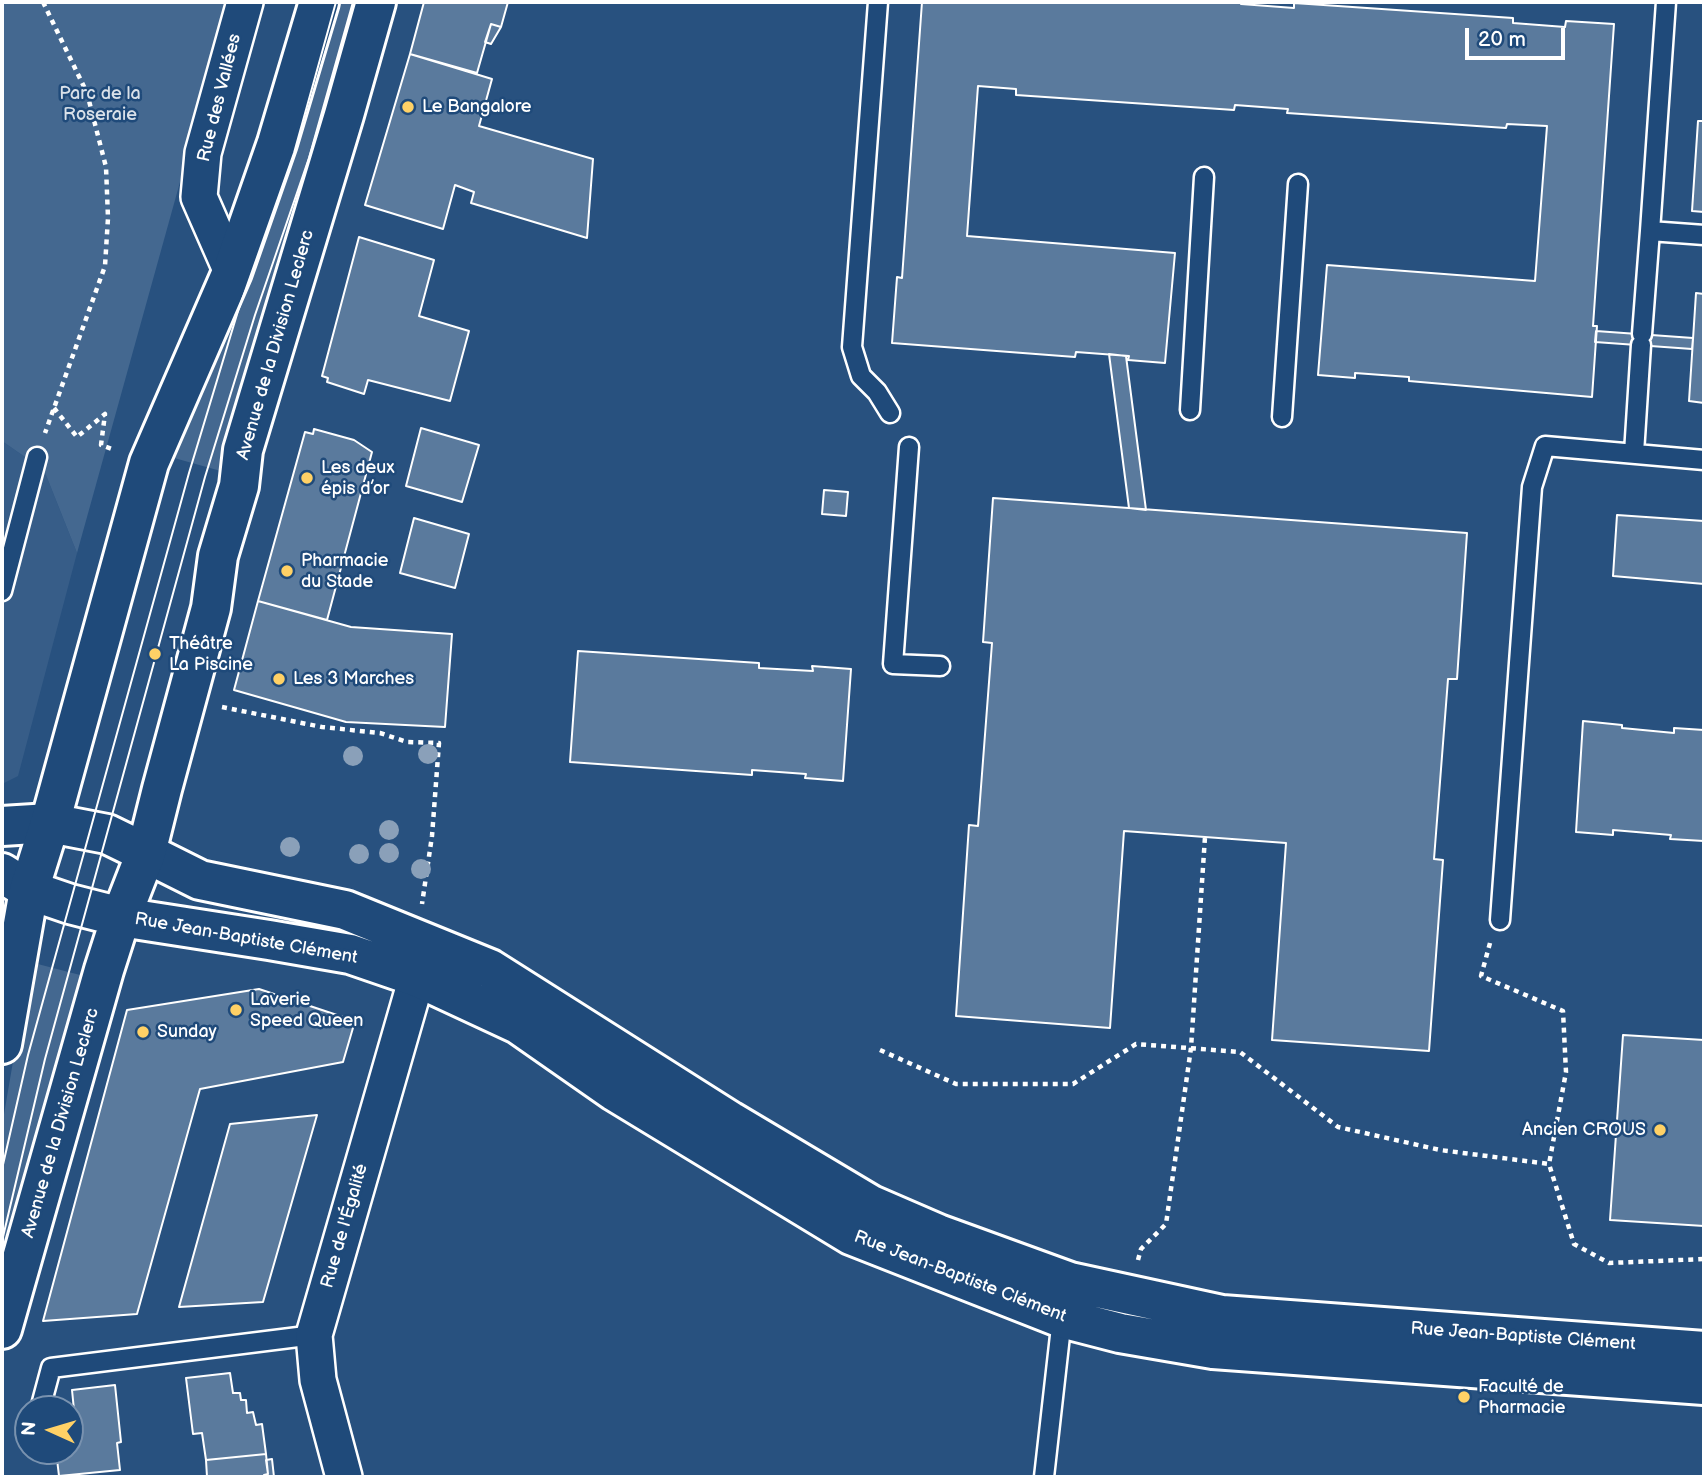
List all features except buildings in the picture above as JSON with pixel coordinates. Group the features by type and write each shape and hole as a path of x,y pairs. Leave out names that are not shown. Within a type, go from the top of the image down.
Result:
{"main road":[{"path":"2,1044 15,881 50,823 149,463 232,272 277,143 319,2"},
{"name":"Avenue de la Division Leclerc","path":"2,1329 104,970 146,853 211,608 218,556 239,486 243,450 376,2"},
{"name":"Rue Jean-Baptiste Clément","path":"2,826 50,823 107,834 200,880 345,910 489,969 730,1121 871,1205 938,1234 1070,1282 1222,1315 1704,1351"},
{"name":"Rue Jean-Baptiste Clément","path":"15,881 70,904 121,917 350,954 417,977 518,1024 614,1091 850,1235 1062,1318 1120,1334 1213,1349 1704,1385"}],"street":[{"name":"Rue des Vallées","path":"232,272 199,197 203,153 245,2"},
{"name":"Rue de l'Égalité","path":"344,1477 318,1380 314,1335 417,977"}],"lane":[{"path":"878,2 852,347 861,376 877,391 890,413"},
{"path":"1634,453 1666,2"},
{"path":"1190,410 1204,177"},
{"path":"1282,417 1298,184"},
{"path":"1650,230 1704,236"},
{"path":"1500,920 1532,486 1545,446 1704,460"},
{"path":"909,447 893,664 940,666"},
{"path":"2,591 37,457"},
{"path":"1044,1477 1062,1318"},
{"path":"44,1395 51,1368 314,1335"}],"path":[{"path":"37,457 105,266 108,218 106,167 87,93 43,2"},
{"path":"54,408 77,437 104,414 101,445 115,450"},
{"path":"186,700 322,726 380,733 407,742 439,743 432,836 416,939"},
{"path":"1141,1249 1167,1224 1191,1048 1205,837"},
{"path":"1500,920 1480,976 1563,1011 1566,1072 1549,1164 1574,1244 1609,1263 1704,1259"},
{"path":"880,1050 956,1084 1073,1084 1136,1044 1240,1052 1338,1127 1440,1150 1549,1164"}],"shaded area":[{"path":"2,441 42,465 77,553 18,776 2,784"}],"green space":[{"name":"Parc de la Roseraie","path":"2,2 230,2 77,553 42,465 2,441"},
{"path":"328,2 369,2 235,475 167,456"},
{"path":"30,962 84,976 2,1285 2,1126"}],"tram line":[{"path":"2,1169 28,1055 189,473 238,311 294,153 336,2"},
{"path":"2,1241 45,1059 205,477 255,315 309,158 353,2"}],"place":[{"name":"Le Bangalore","path":"408,107"},
{"name":"Les deux épis d’or","path":"307,478"},
{"name":"Pharmacie du Stade","path":"287,571"},
{"name":"Théâtre La Piscine","path":"155,654"},
{"name":"Les 3 Marches","path":"279,679"},
{"name":"Laverie Speed Queen","path":"236,1010"},
{"name":"Sunday","path":"143,1032"},
{"name":"Ancien CROUS","path":"1660,1130"},
{"name":"Faculté de Pharmacie","path":"1464,1397"}]}
